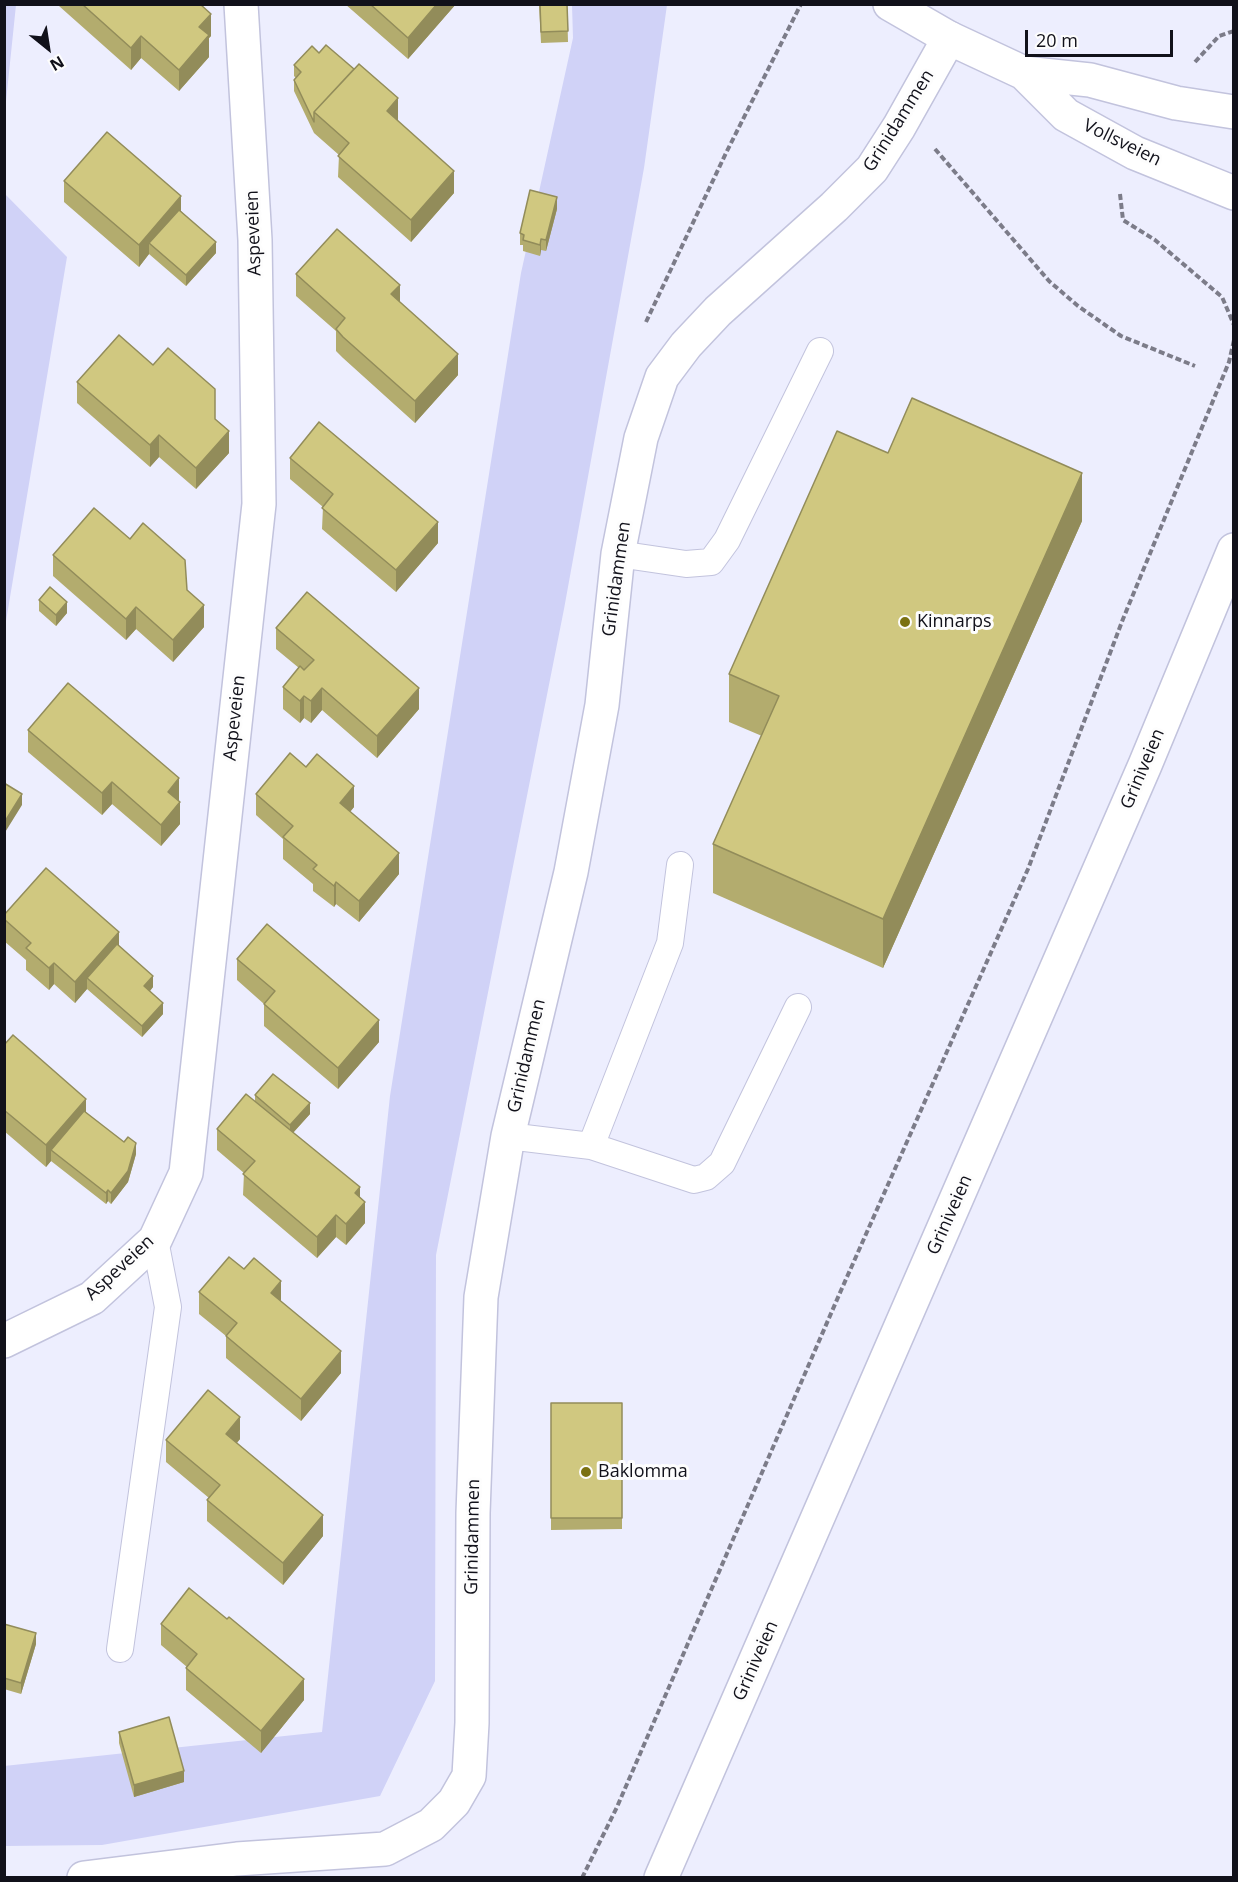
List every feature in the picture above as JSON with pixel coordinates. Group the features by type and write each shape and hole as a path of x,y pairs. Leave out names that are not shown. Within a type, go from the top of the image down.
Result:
{"street":[{"name":"Aspeveien","path":"4,1341 92,1298 155,1240 186,1173 259,504 255,240 242,4"},
{"name":"Vollsveien","path":"894,5 949,38 1024,73 1090,80 1176,102 1233,112"},
{"name":"Grinidammen","path":"84,1878 237,1859 385,1849 431,1825 454,1802 469,1776 472,1723 473,1513 481,1297 508,1136 571,872 602,705 618,554 640,438 662,377 686,345 718,311 834,207 872,169 905,118 949,38"},
{"name":"Vollsveien","path":"1024,73 1066,115 1135,153 1233,193"},
{"name":"Griniveien","path":"661,1878 1089,895 1233,550"}],"lane":[{"path":"618,554 686,564 711,562 727,540 820,351"},
{"path":"591,1146 670,943 680,865"},
{"path":"508,1136 591,1146 694,1180 706,1177 722,1163 798,1007"},
{"path":"120,1649 168,1307 155,1240"}],"path":[{"path":"662,377 641,333 726,153 801,4"},
{"path":"935,148 1049,281 1071,300 1121,336 1195,366"},
{"path":"582,1878 617,1807 844,1284 1028,869 1123,619 1229,362 1233,340"}],"shaded area":[{"path":"4,5 16,5 5,111"},
{"path":"572,5 667,5 644,168 564,609 436,1255 435,1681 380,1796 102,1845 5,1846 4,1766 322,1732 390,1096 521,273 573,38"},
{"path":"5,194 67,257 5,627"}],"building":[{"path":"82,4 200,4 211,14 199,27 209,35 179,70 141,36 131,48"},
{"path":"370,4 437,4 408,38"},
{"path":"540,4 567,4 568,31 541,32"},
{"path":"326,45 354,69 314,112 314,122 294,80 301,72 294,65 312,46 319,53"},
{"path":"359,64 398,98 387,111 454,171 411,220 338,156 349,143 314,112"},
{"path":"107,132 181,196 139,245 64,181"},
{"path":"530,190 557,197 546,240 541,239 540,245 523,240 524,235 520,233"},
{"path":"179,210 216,242 186,275 149,243"},
{"path":"337,229 400,285 391,294 458,354 415,401 343,337 336,329 345,318 296,274"},
{"path":"119,335 153,365 168,348 215,389 215,419 229,431 196,468 159,435 150,445 77,382"},
{"name":"Kinnarps","path":"912,398 1082,473 883,919 713,844 779,696 729,674 837,431 888,453"},
{"path":"319,422 438,522 396,570 322,508 333,494 290,458"},
{"path":"94,508 130,539 143,523 185,560 187,590 204,605 173,640 136,607 126,619 53,555"},
{"path":"50,587 67,602 56,615 39,600"},
{"path":"307,592 419,688 377,736 322,688 311,701 304,696 300,701 283,687 300,666 304,670 314,660 276,628"},
{"path":"68,683 179,778 168,792 180,802 161,825 112,782 102,793 28,730"},
{"path":"290,753 306,767 317,754 354,786 340,803 399,853 359,901 336,882 334,886 313,869 317,865 283,837 293,826 256,794"},
{"path":"4,783 22,794 4,823"},
{"path":"46,868 119,932 75,982 54,963 49,968 26,948 31,943 4,919 4,915"},
{"path":"267,924 379,1020 338,1068 264,1004 275,991 237,959"},
{"path":"117,944 153,976 144,986 163,1003 142,1026 87,978"},
{"path":"13,1035 86,1099 46,1145 4,1110 4,1045"},
{"path":"273,1074 310,1103 290,1125 255,1095"},
{"path":"246,1094 360,1187 355,1193 365,1202 346,1224 336,1215 317,1237 243,1174 255,1161 217,1129"},
{"path":"84,1111 124,1142 128,1137 136,1143 128,1171 111,1193 108,1190 106,1193 51,1150"},
{"path":"229,1257 244,1269 254,1258 281,1281 271,1293 341,1351 301,1399 226,1336 237,1323 199,1292"},
{"path":"208,1390 240,1417 226,1434 323,1515 283,1563 207,1500 220,1485 166,1440"},
{"name":"Baklomma","path":"551,1403 622,1403 622,1518 551,1518"},
{"path":"189,1588 227,1619 229,1617 304,1679 261,1731 186,1668 197,1654 161,1624"},
{"path":"4,1624 36,1633 21,1683 4,1678"},
{"path":"169,1717 184,1771 134,1785 119,1732"}],"place":[{"name":"Kinnarps","path":"905,622"},
{"name":"Baklomma","path":"586,1472"}]}
